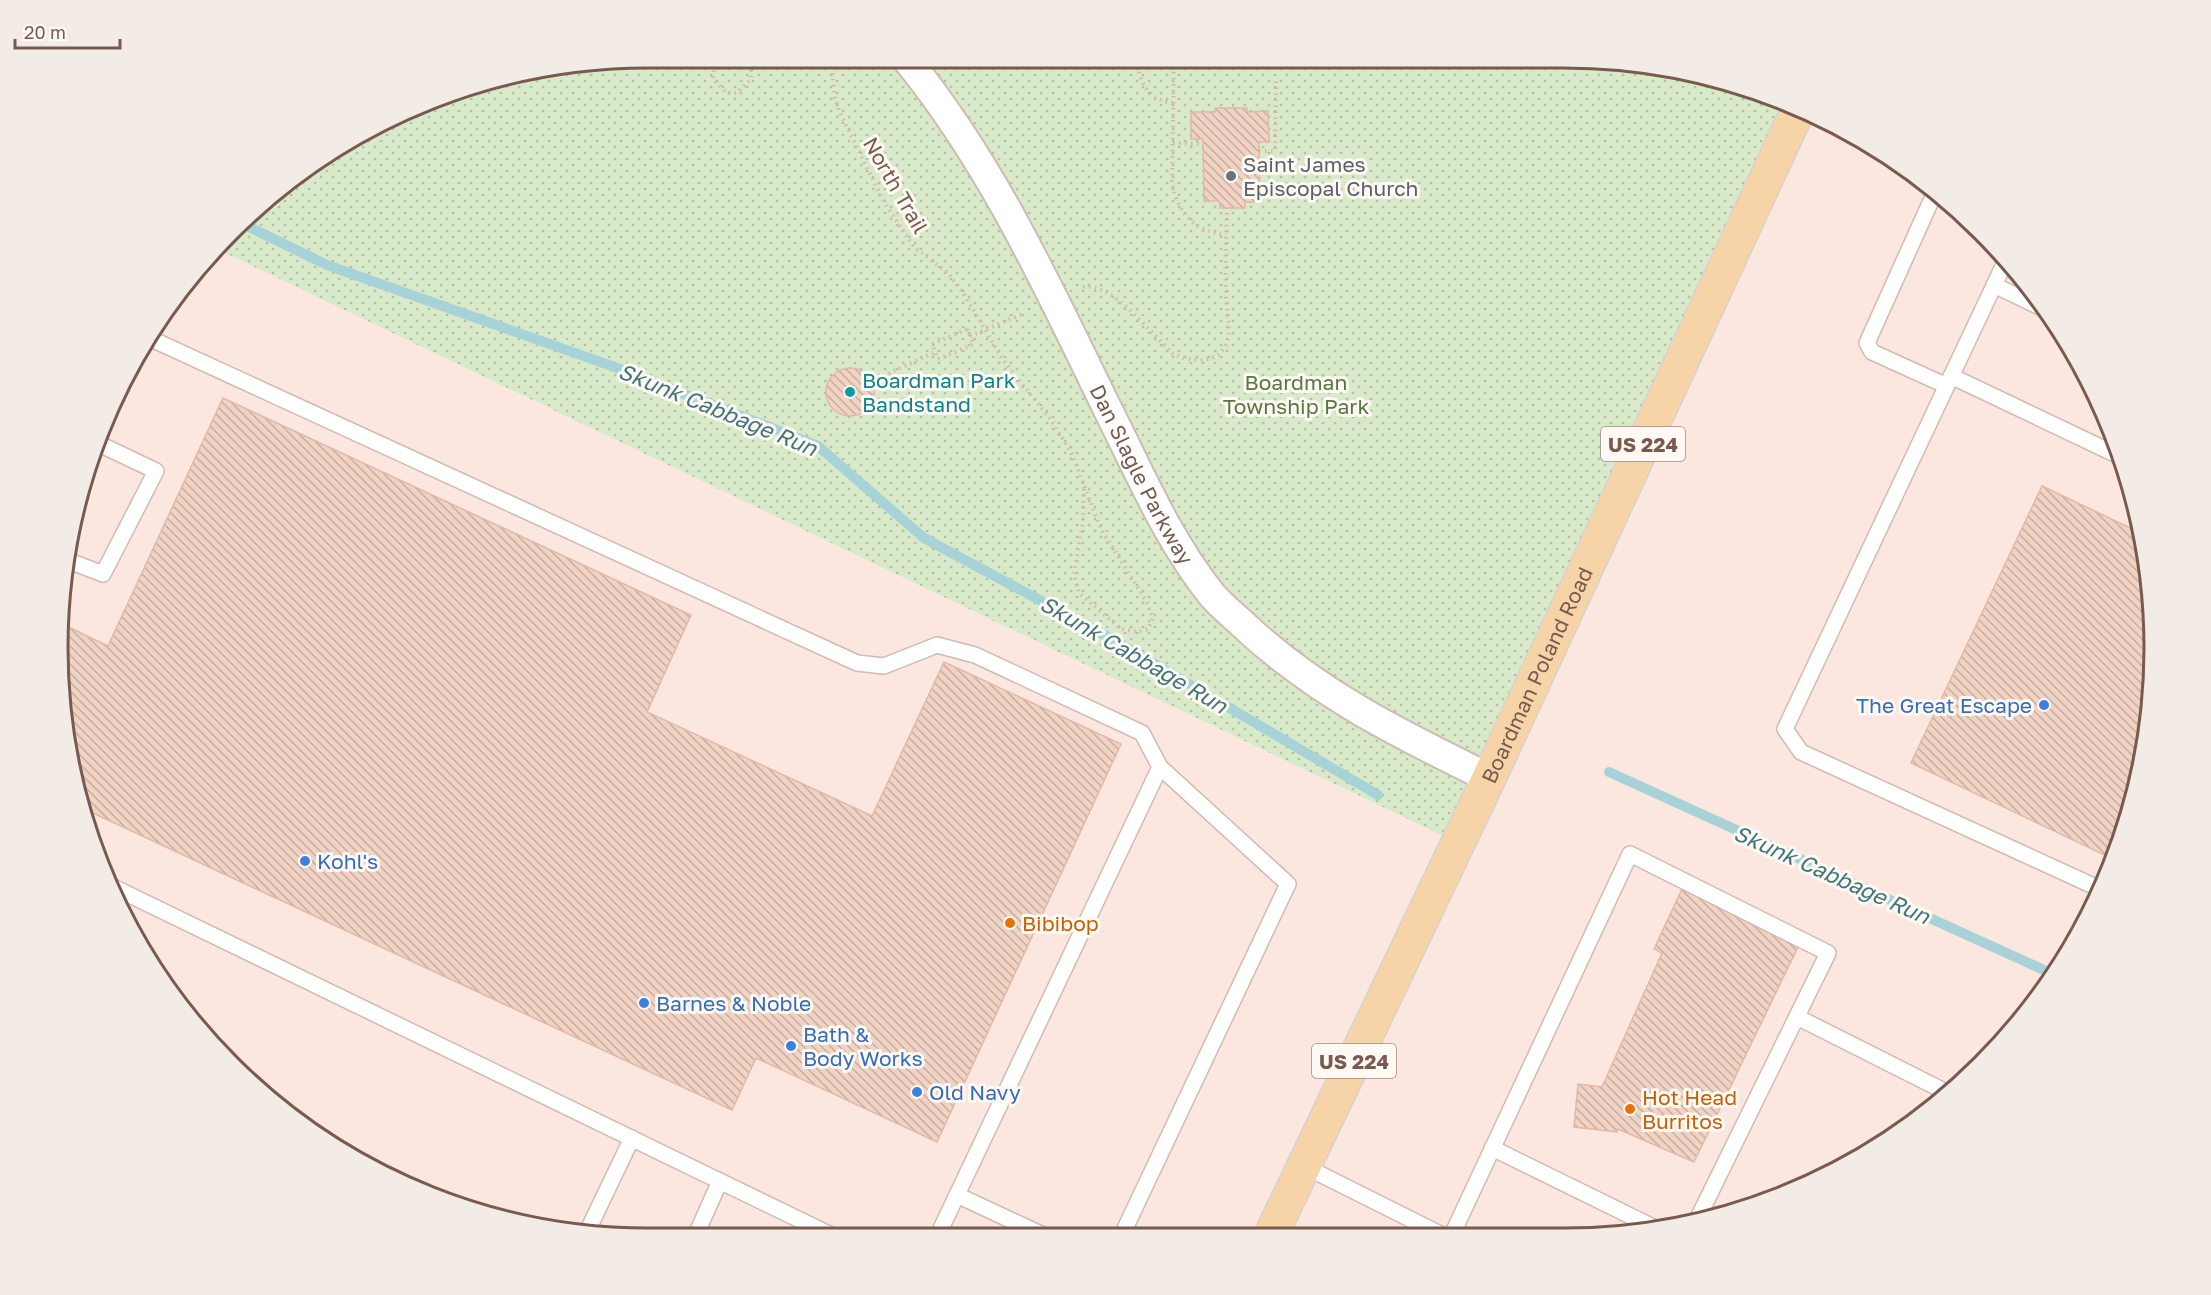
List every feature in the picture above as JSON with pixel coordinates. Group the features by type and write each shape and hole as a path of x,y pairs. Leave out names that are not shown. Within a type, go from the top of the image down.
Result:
{"main road":[{"name":"Boardman Poland Road","path":"1274,1228 1489,778 1795,116"}],"street":[{"name":"Dan Slagle Parkway","path":"913,68 966,138 1018,225 1153,501 1186,560 1213,597 1267,646 1360,713 1489,778"}],"lane":[{"path":"1932,199 1868,343 1872,351 1949,381 2109,451"},
{"path":"2002,268 1785,729 1801,752 2092,886"},
{"path":"1994,285 2030,302"},
{"path":"155,341 856,663 884,666 937,645 975,655 1142,733 1160,767 1288,884 1125,1228"},
{"path":"74,563 103,574 156,471 104,446"},
{"path":"941,1228 1160,767"},
{"path":"1455,1228 1630,854 1828,953 1702,1211"},
{"path":"121,891 817,1228"},
{"path":"1797,1017 1940,1089"},
{"path":"591,1224 632,1138"},
{"path":"1492,1148 1643,1222"},
{"path":"1304,1166 1428,1228"},
{"path":"698,1228 720,1181"},
{"path":"957,1195 1028,1228"}],"path":[{"path":"715,68 713,79 727,93 737,93 751,80 751,70"},
{"name":"North Trail","path":"832,68 835,99 841,116 885,204 914,247 948,273 962,291 1004,360 1051,420 1071,452 1101,528 1148,604 1153,619 1148,628 1138,632 1121,629 1079,594 1074,574 1083,521 1084,486"},
{"path":"1140,68 1149,94 1160,102 1174,103"},
{"path":"1174,68 1172,183 1181,211 1199,228 1226,235"},
{"path":"1259,151 1275,151 1276,78"},
{"path":"1173,143 1203,144"},
{"path":"1078,289 1092,285 1108,291 1172,353 1192,360 1205,360 1223,350 1229,334 1227,208"},
{"path":"970,336 1034,309"},
{"path":"967,329 974,344 938,359 935,352 932,344 967,329"},
{"path":"872,381 935,352"}],"shaded area":[{"path":"1795,116 1854,145 1917,187 1974,237 2024,294 2046,325 2084,391 2113,461 2124,497 2139,572 2144,648 2139,723 2124,798 2113,834 2084,904 2066,938 2024,1001 1974,1058 1917,1108 1886,1130 1820,1168 1750,1197 1677,1216 1639,1223 1564,1228 648,1228 572,1223 497,1208 461,1197 391,1168 357,1150 294,1108 237,1058 187,1001 145,938 127,904 98,834 87,798 72,723 68,648 69,610 72,572 87,497 112,426 145,357 187,294 223,252 1458,843"}],"green space":[{"name":"Boardman Township Park","path":"648,68 1601,69 1639,72 1714,87 1750,98 1795,116 1458,843 223,252 265,211 294,187 357,145 391,127 461,98 497,87 572,72"}],"building":[{"name":"Saint James Episcopal Church","path":"1215,108 1247,108 1247,112 1268,111 1269,142 1259,142 1260,202 1245,202 1245,208 1220,208 1219,201 1204,201 1203,139 1191,139 1191,112 1215,112"},
{"name":"Boardman Park Bandstand","path":"845,368 855,368 870,378 874,392 873,401 864,412 855,416 845,416 830,406 826,397 826,387 836,372"},
{"path":"223,398 691,615 647,712 872,816 944,662 1121,744 937,1142 756,1058 732,1110 91,812 72,723 69,627 108,646"},
{"name":"The Great Escape","path":"2042,486 2131,528 2139,572 2144,648 2139,723 2124,798 2105,855 1911,763"},
{"path":"1682,889 1798,947 1694,1162 1618,1129 1617,1132 1574,1127 1578,1084 1602,1087 1662,953 1654,949"}],"waterway":[{"name":"Skunk Cabbage Run","path":"248,227 327,265 623,370 818,446 924,538 1114,640 1378,795"},
{"name":"Skunk Cabbage Run","path":"1609,772 2046,971"}],"place":[{"name":"Saint James Episcopal Church","path":"1231,176"},
{"name":"Boardman Park Bandstand","path":"850,392"},
{"name":"The Great Escape","path":"2044,705"},
{"name":"Kohl's","path":"305,861"},
{"name":"Bibibop","path":"1010,923"},
{"name":"Barnes & Noble","path":"644,1003"},
{"name":"Bath & Body Works","path":"791,1046"},
{"name":"Old Navy","path":"917,1092"},
{"name":"Hot Head Burritos","path":"1630,1109"}]}
